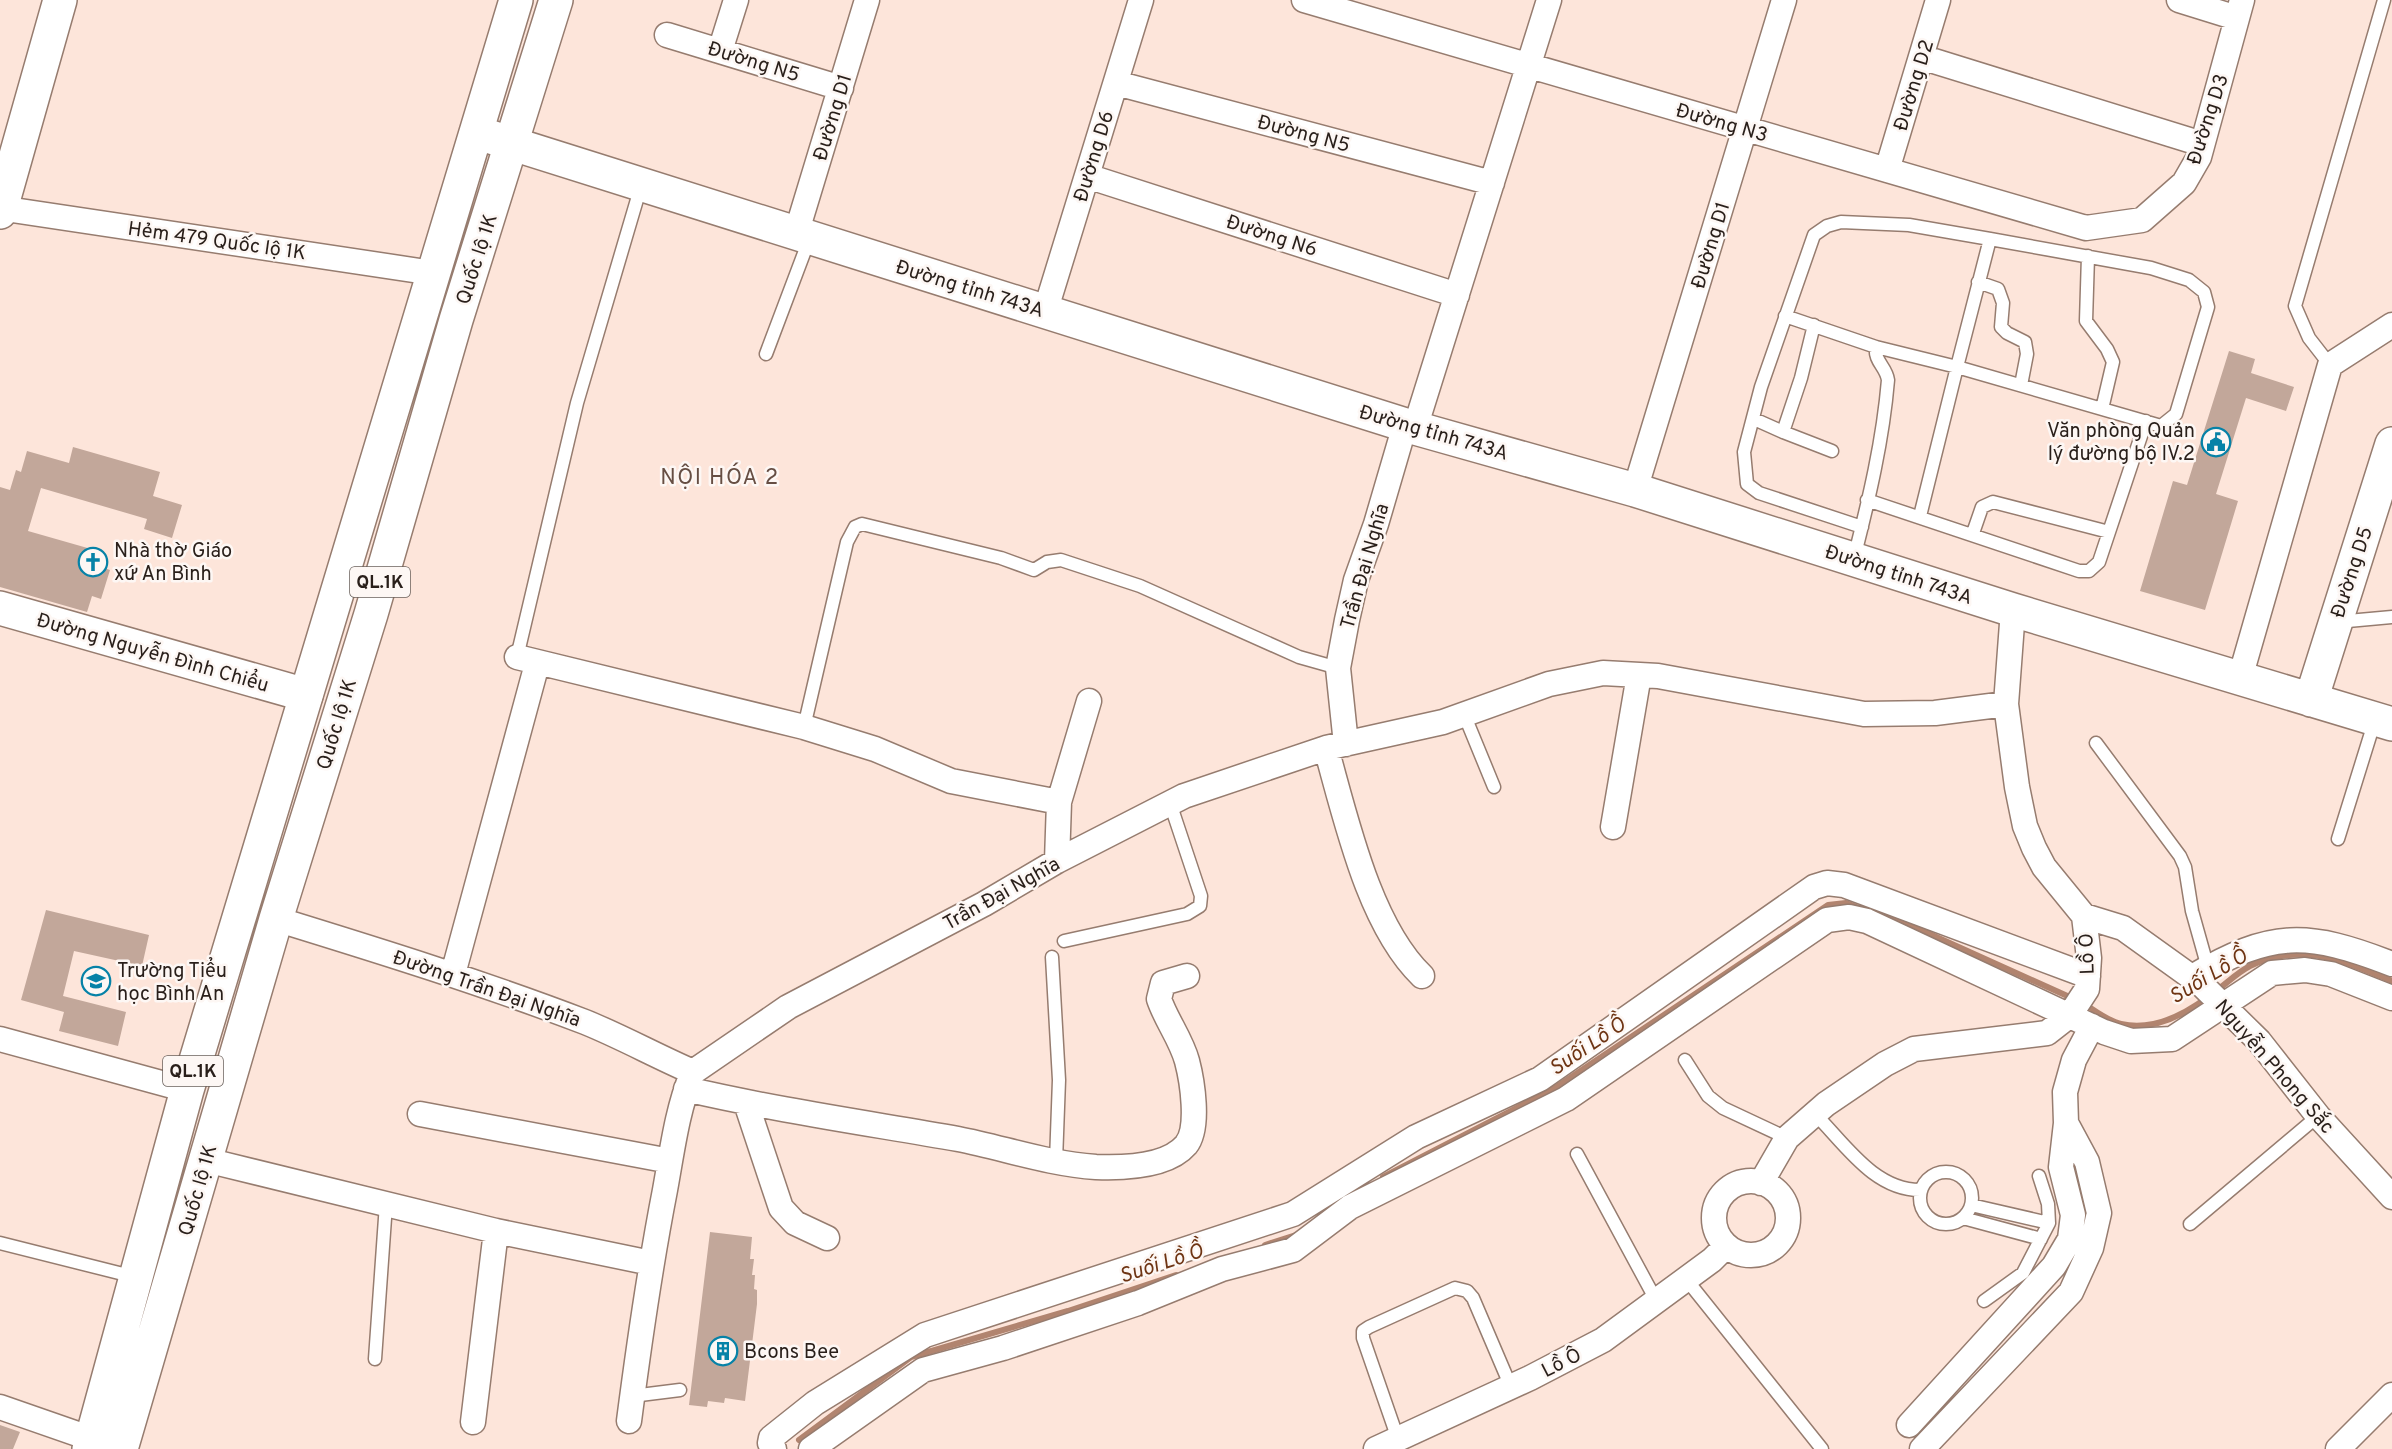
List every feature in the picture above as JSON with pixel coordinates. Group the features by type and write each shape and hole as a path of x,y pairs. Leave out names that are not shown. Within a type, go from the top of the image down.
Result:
{"main road":[{"path":"0,209 60,0"},
{"name":"Quốc lộ 1K","path":"101,1446 135,1277 187,1090 424,314 433,273 478,133 516,0"},
{"name":"Quốc lộ 1K","path":"101,1446 206,1160 456,320 513,146 556,0"},
{"name":"Đường tỉnh 743A","path":"478,133 640,186 1410,426 1635,490 2013,610 2384,722"},
{"name":"Đường D5","path":"2311,700 2392,444"},
{"name":"Đường Nguyễn Đình Chiểu","path":"0,608 342,705"}],"street":[{"path":"720,51 736,0"},
{"name":"Đường D1","path":"802,236 840,88 867,0"},
{"name":"Đường D6","path":"1045,312 1141,0"},
{"name":"Đường N3","path":"1304,0 2086,228 2142,220"},
{"path":"1410,426 1457,295 1549,0"},
{"name":"Đường D1","path":"1635,490 1784,0"},
{"name":"Đường D2","path":"1887,170 1938,0"},
{"path":"2179,0 2240,9"},
{"name":"Đường D3","path":"2142,220 2184,183 2199,158 2240,9"},
{"name":"Đường N5","path":"667,35 840,88"},
{"path":"1921,57 2202,144"},
{"name":"Đường N5","path":"1116,82 1492,183"},
{"name":"Đường N6","path":"1087,176 1457,295"},
{"name":"Hẻm 479 Quốc lộ 1K","path":"0,209 433,273"},
{"path":"2240,678 2330,364 2392,325"},
{"name":"Trần Đại Nghĩa","path":"689,1080 789,1007 984,904 1057,861 1170,803 1240,775 1336,746 1338,668 1356,580 1410,426"},
{"name":"Lồ Ô","path":"2013,610 2006,704 2025,826 2044,867 2084,916 2088,937 2080,996"},
{"path":"453,974 527,660 804,727 875,749 951,781 1059,802"},
{"path":"1422,976 1394,942 1381,914 1347,819 1336,746 1464,714 1549,684 1603,673 1640,675 1746,691 1864,714 1935,712 2006,704"},
{"path":"1613,827 1640,675"},
{"path":"1057,861 1059,802 1089,700"},
{"path":"811,1449 923,1370 1003,1348 1293,1214 1416,1137 1540,1079 1814,887 1827,883 1844,885 2080,996 2092,1026 2131,1041 2172,1039 2208,987 2257,945 2293,939 2331,942 2392,998"},
{"name":"Nguyễn Phong Sắc","path":"2084,916 2123,928 2208,987 2259,1041 2318,1116 2392,1197"},
{"path":"774,1449 770,1443 771,1438 815,1403 925,1335 1143,1282 1222,1269 1293,1250 1350,1208 1566,1100 1827,920 1849,917 1867,921 2080,996"},
{"name":"Đường Trần Đại Nghĩa","path":"276,919 453,974 586,1023 689,1080 746,1103 961,1140 1056,1161 1097,1167 1159,1161 1175,1154 1187,1144 1194,1127 1186,1060 1159,999 1163,983 1187,976"},
{"path":"2208,987 2248,987 2272,973 2356,964 2392,964"},
{"path":"1761,1182 1787,1138 1815,1114 1885,1064 1914,1049 2047,1034 2080,996"},
{"path":"1909,1425 2054,1266 2070,1239 2073,1215 2061,1167 2066,1123 2066,1092 2074,1060 2092,1026"},
{"path":"0,1039 187,1090"},
{"path":"629,1421 651,1263 670,1161 689,1080"},
{"path":"746,1103 781,1208 795,1222 827,1238"},
{"path":"420,1114 670,1161"},
{"path":"1922,1449 2071,1292 2091,1248 2099,1213 2087,1162 2066,1123"},
{"path":"206,1160 496,1231 651,1263"},
{"path":"1743,1182 1761,1182 1778,1192 1785,1202 1789,1214 1784,1238 1770,1250 1753,1256 1740,1254 1726,1246 1715,1229 1713,1217 1716,1204 1732,1186 1743,1182"},
{"path":"473,1422 496,1231"},
{"name":"Lồ Ô","path":"1387,1444 1511,1387 1603,1340 1657,1302 1726,1246"},
{"path":"2338,1449 2392,1395"},
{"path":"0,1407 101,1446"}],"lane":[{"path":"2330,364 2309,338 2295,306 2384,0"},
{"path":"527,660 577,403 640,186"},
{"path":"1785,316 1876,347 1957,367 2161,426 2176,414 2208,308 2204,292 2189,280 2151,268 2088,256 1909,225 1842,222 1827,226 1814,235 1785,316 1761,387 1744,452 1747,483 1759,493 1862,527"},
{"path":"765,354 802,236"},
{"path":"1920,516 1990,239"},
{"path":"2088,256 2086,321 2107,349 2113,362 2102,409"},
{"path":"1978,282 1998,289 2003,303 2001,327 2007,333 2025,342 2027,354 2020,385"},
{"path":"1783,432 1801,378 1814,325"},
{"path":"1854,559 1884,429 1888,380 1887,374 1876,359 1876,347"},
{"path":"1754,419 1832,451"},
{"path":"1867,500 1972,533 2079,571 2089,571 2099,562 2145,421"},
{"path":"1972,533 1982,507 1993,502 2109,532"},
{"path":"804,727 847,542 855,527 862,524 1001,558 1034,570 1047,562 1061,560 1140,586 1299,657 1338,668"},
{"path":"2336,622 2392,617"},
{"path":"1464,714 1494,787"},
{"path":"2338,839 2384,722"},
{"path":"2096,743 2180,856 2185,867 2208,987"},
{"path":"1064,941 1187,914 1200,906 1201,896 1170,803"},
{"path":"1052,957 1059,1080 1056,1161"},
{"path":"1685,1060 1708,1096 1723,1108 1787,1138"},
{"path":"1815,1114 1876,1176 1893,1187 1920,1190"},
{"path":"2190,1224 2318,1116"},
{"path":"1577,1154 1657,1302"},
{"path":"1940,1172 1954,1173 1966,1180 1972,1193 1971,1205 1964,1218 1951,1224 1937,1223 1926,1216 1920,1203 1920,1190 1928,1178 1940,1172"},
{"path":"1984,1301 2023,1273 2049,1223 2048,1204 2039,1176"},
{"path":"375,1359 386,1204"},
{"path":"1971,1205 2049,1223"},
{"path":"1964,1218 2041,1239"},
{"path":"0,1243 135,1277"},
{"path":"1686,1279 1822,1449"},
{"path":"1387,1444 1363,1338 1364,1331 1369,1327 1455,1288 1467,1291 1473,1298 1511,1387"},
{"path":"632,1396 680,1390"}],"building":[{"path":"2229,351 2255,359 2251,373 2294,387 2286,411 2246,398 2216,494 2238,501 2205,610 2140,591 2173,481 2187,485"},
{"path":"73,447 160,472 153,496 182,505 172,538 144,529 147,519 41,488 28,531 105,553 101,567 110,570 101,599 92,596 87,612 0,587 0,487 10,490 16,470 21,472 27,451 69,463"},
{"path":"46,910 149,935 142,966 74,951 63,996 126,1012 118,1046 59,1031 64,1012 21,1000"},
{"name":"Bcons Bee","path":"710,1232 752,1237 750,1259 754,1259 752,1275 755,1275 754,1289 757,1290 757,1304 745,1401 725,1398 724,1403 708,1401 707,1407 689,1405"},
{"path":"0,1425 20,1432 13,1449 0,1449"}],"waterway":[{"name":"Suối Lồ Ồ","path":"1383,1177 1555,1088 1828,905 1846,903 1859,908"},
{"name":"Suối Lồ Ồ","path":"1883,916 1912,926 2074,999"},
{"name":"Suối Lồ Ồ","path":"2216,991 2250,966 2288,955 2305,954 2339,961 2392,981"},
{"name":"Suối Lồ Ồ","path":"2083,1003 2116,1023 2133,1026 2167,1020 2189,1010 2208,997"},
{"name":"Suối Lồ Ồ","path":"1265,1245 1296,1235"},
{"name":"Suối Lồ Ồ","path":"799,1440 911,1357 1068,1311 1176,1275"}],"place":[{"name":"Văn phòng Quản lý đường bộ IV.2","path":"2216,442"},
{"name":"Nhà thờ Giáo xứ An Bình","path":"93,562"},
{"name":"Trường Tiểu học Bình An","path":"96,981"},
{"name":"Bcons Bee","path":"723,1351"}],"district":[{"name":"NỘI HÓA 2","path":"720,476"}]}
